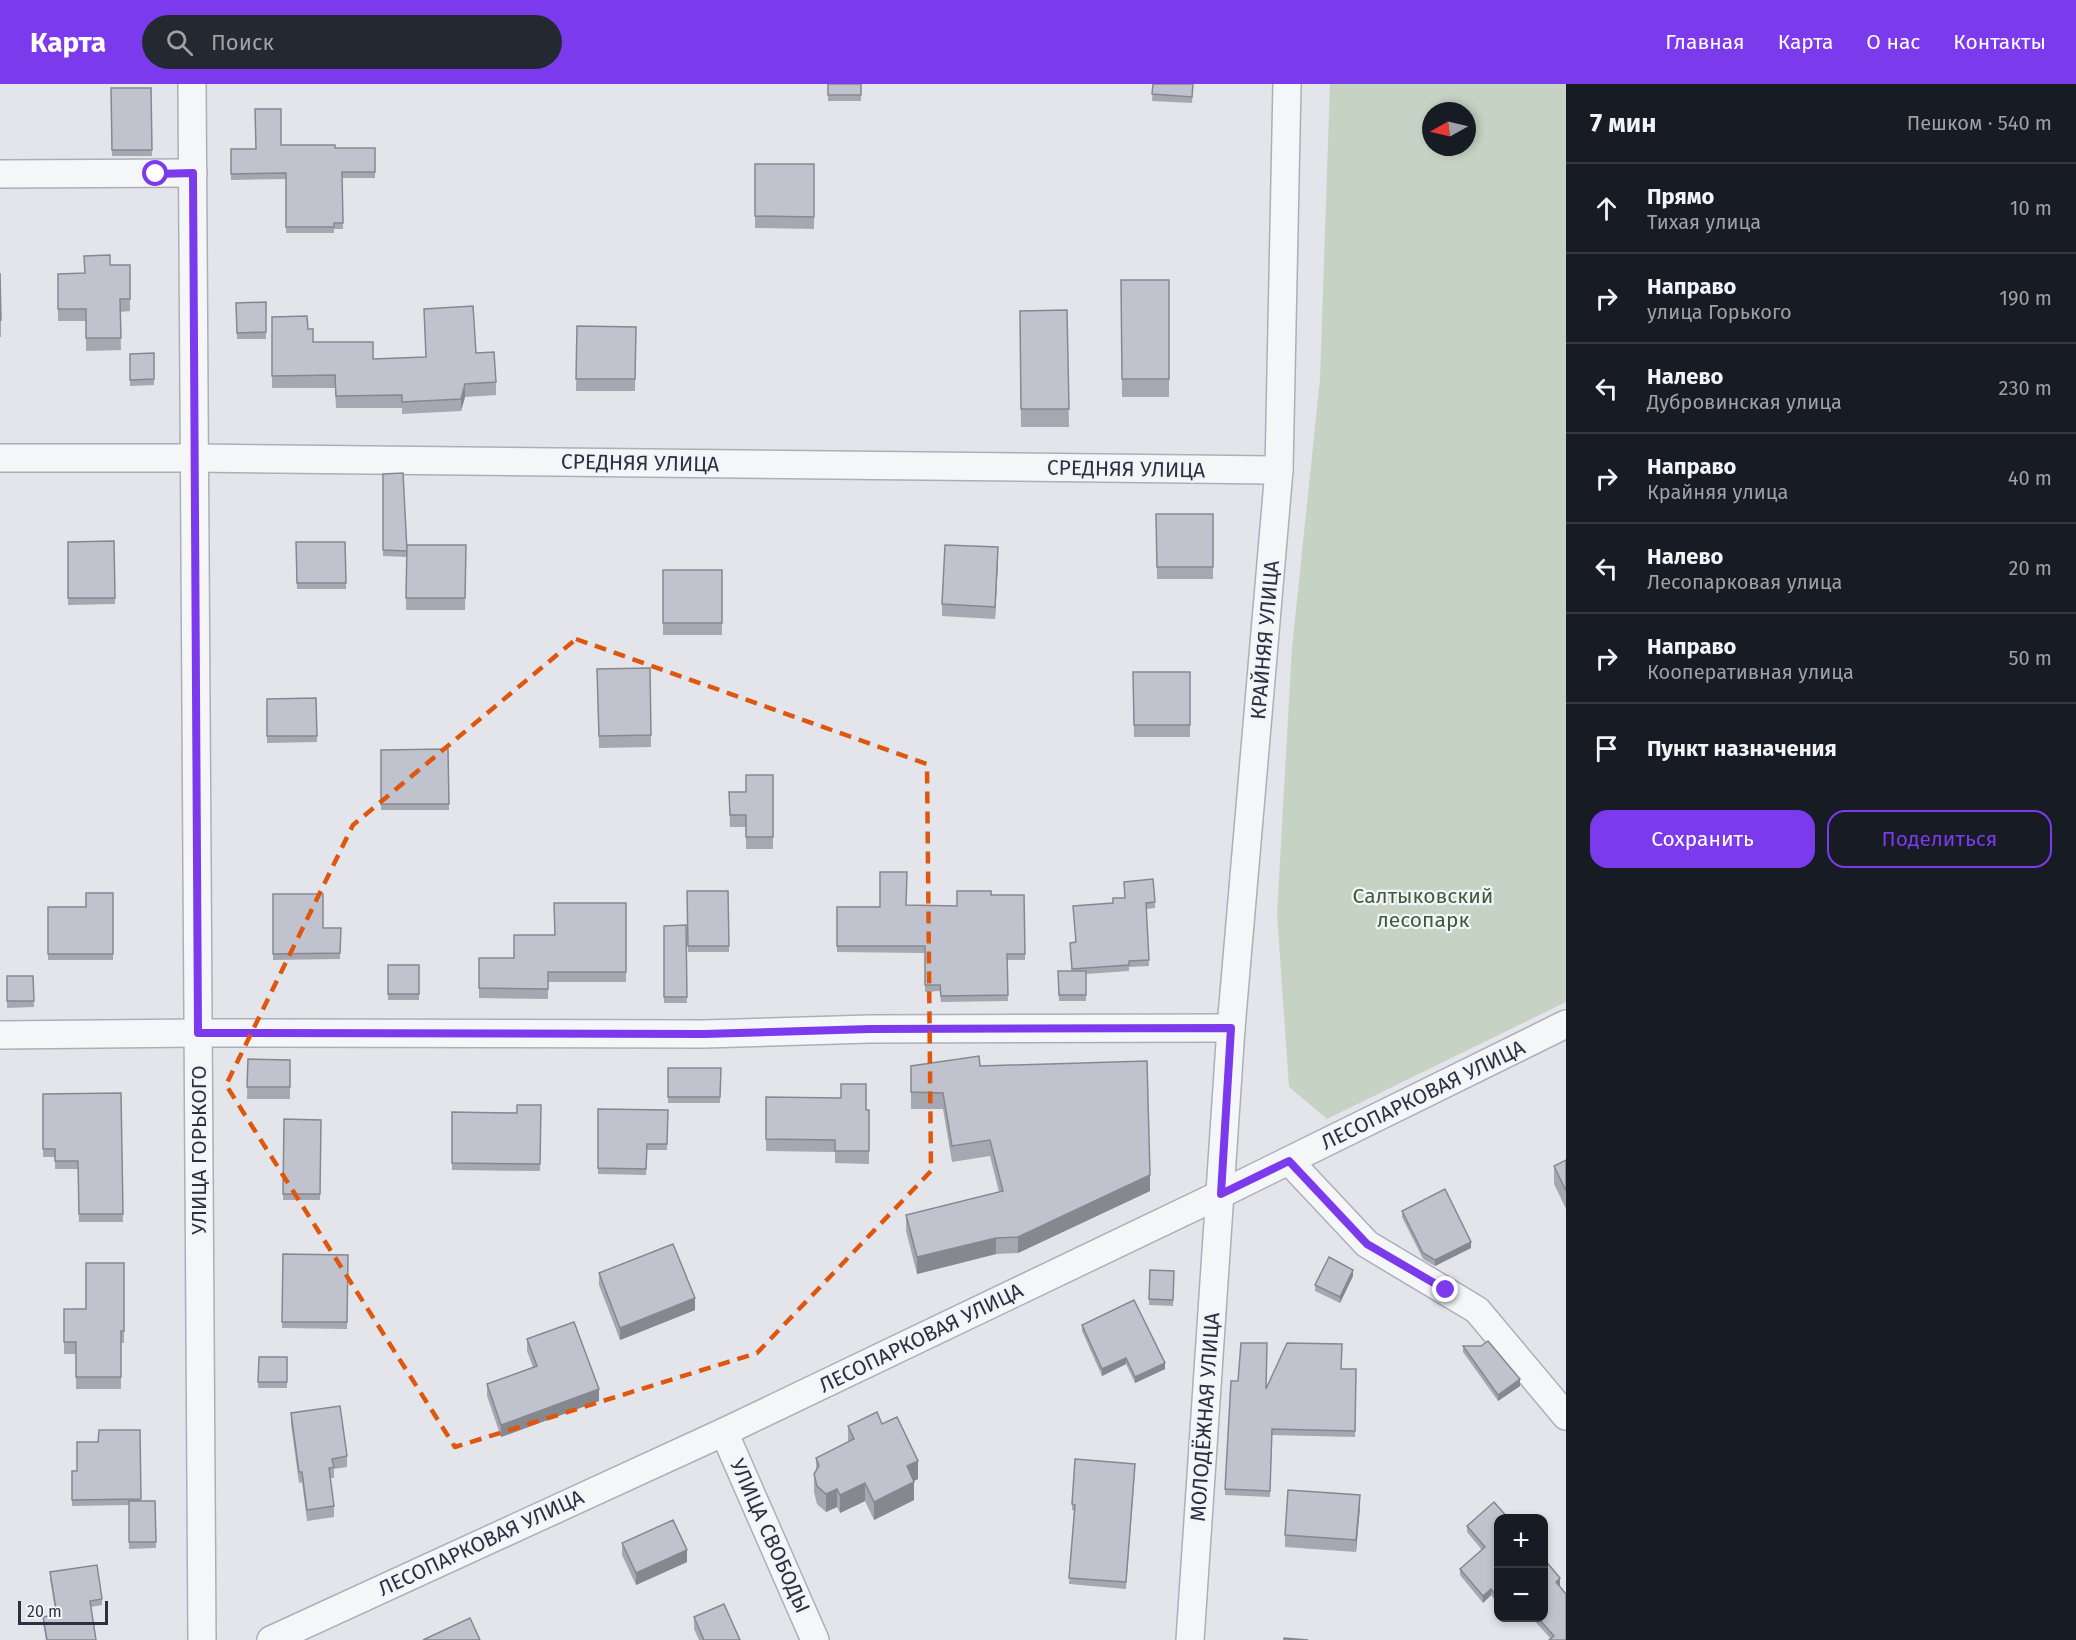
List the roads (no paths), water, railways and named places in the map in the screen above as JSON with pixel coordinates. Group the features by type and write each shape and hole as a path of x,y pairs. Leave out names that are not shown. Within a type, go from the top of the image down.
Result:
{"street":[{"name":"УЛИЦА ГОРЬКОГО","path":"192,84 202,1640"},
{"name":"КРАЙНЯЯ УЛИЦА","path":"1221,1194 1231,1028 1279,470 1287,84"},
{"path":"0,174 193,173"},
{"name":"СРЕДНЯЯ УЛИЦА","path":"0,458 194,458 1279,470"},
{"name":"ЛЕСОПАРКОВАЯ УЛИЦА","path":"271,1640 724,1432 1221,1194 1566,1024"},
{"path":"0,1035 704,1034 870,1029 1231,1028"},
{"path":"1289,1161 1367,1244 1477,1310 1566,1416"},
{"name":"МОЛОДЁЖНАЯ УЛИЦА","path":"1190,1640 1221,1194"},
{"name":"УЛИЦА СВОБОДЫ","path":"724,1432 815,1640"}],"park label":[{"name":"Салтыковский лесопарк","path":"1423,908"}]}
